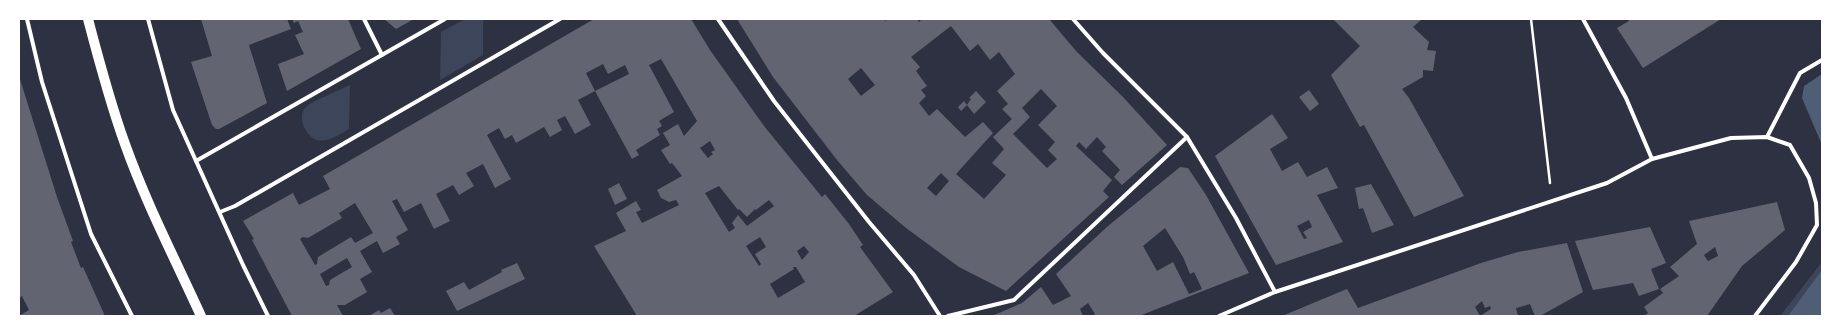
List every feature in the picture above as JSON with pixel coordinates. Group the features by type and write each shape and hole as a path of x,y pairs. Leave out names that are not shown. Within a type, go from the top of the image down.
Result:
{"main road":[{"path":"88,19 103,78 125,145 152,210 201,316"}],"street":[{"path":"27,19 42,82 91,234 132,316"},
{"path":"148,19 173,110 268,316"},
{"path":"364,19 382,55"},
{"path":"196,161 445,19"},
{"path":"220,212 235,206 560,19"},
{"path":"718,19 774,101 868,222 914,275 940,316"},
{"path":"1073,19 1104,53 1187,137 1236,218 1275,292"},
{"path":"1583,19 1626,98 1652,158"},
{"path":"1767,137 1800,73 1822,60"},
{"path":"948,316 1014,300 1187,137"},
{"path":"1219,316 1275,292 1607,183 1652,158 1731,138 1767,137 1790,145 1809,178 1816,203 1817,225 1796,262 1755,316"}],"path":[{"path":"1531,19 1552,201"}],"shaded area":[{"path":"465,19 483,19 483,55 440,80 441,32"},
{"path":"1822,74 1822,145 1802,98 1804,86"},
{"path":"350,85 349,129 334,138 321,141 309,135 302,121 303,111 306,107"},
{"path":"1822,262 1822,316 1780,316"},
{"path":"1822,270 1822,316 1788,316"}],"building":[{"path":"201,19 287,19 291,29 249,45 267,103 219,129 216,129 212,125 191,62 212,56"},
{"path":"292,19 348,19 361,49 287,91 278,64 304,54 295,35 303,32 298,21 294,23"},
{"path":"384,19 414,19 396,29"},
{"path":"594,19 691,19 710,50 764,126 822,197 825,194 849,224 863,245 860,247 893,292 854,316 637,316 594,246 626,231 616,213 636,201 641,210 636,212 642,223 679,205 676,200 669,202 661,198 657,190 682,176 672,163 670,164 661,150 670,145 663,133 678,124 684,136 697,121 661,59 649,65 674,112 659,121 662,126 657,129 660,135 636,150 639,155 632,159 595,91 578,100 591,125 575,134 565,116 557,120 562,130 550,137 544,127 516,143 512,135 505,139 499,128 487,135 511,179 495,188 483,164 466,173 474,186 459,195 453,185 436,194 450,221 434,229 421,203 404,212 397,199 392,201 408,230 396,237 400,244 383,253 377,241 360,251 372,272 360,279 367,292 345,305 337,305 343,316 292,316 252,240 254,239 243,221 293,193 299,205 330,189 323,176","holes":["603,64 608,74 625,65 629,74 595,91 586,73","710,141 715,150 711,152 713,154 708,158 700,148","719,186 738,210 739,209 747,217 755,209 756,210 769,200 774,206 747,226 738,215 732,223 735,228 729,232 705,193","355,203 373,233 355,243 351,237 318,257 317,264 315,265 300,239 303,237 308,238 342,218 339,213","760,237 766,247 755,254 761,264 759,266 746,246","804,246 809,252 802,260 797,251","347,258 352,267 330,280 329,285 326,286 320,274","793,267 796,267 805,282 778,298 770,284 794,269"]},
{"path":"737,19 884,19 885,21 888,19 917,19 919,22 922,19 1049,19 1077,52 1123,97 1167,145 1122,185 1114,177 1120,170 1102,151 1106,147 1097,137 1086,149 1079,142 1076,146 1112,180 1103,191 1109,197 1006,291 959,267 906,228 867,195 837,160 773,77","holes":["951,26 970,51 978,44 990,60 999,52 1015,74 997,91 1008,104 1002,109 1012,119 993,137 1004,149 992,163 1006,175 984,199 956,174 993,133 983,122 965,137 937,109 929,116 919,103 926,96 921,90 927,86 916,71 920,67 911,57","861,68 875,85 861,96 848,79","1041,89 1057,106 1038,125 1055,142 1048,150 1057,159 1047,168 1013,134 1030,117 1022,108","941,173 949,181 936,196 927,188"]},
{"path":"1333,19 1422,19 1413,27 1429,42 1427,50 1436,51 1433,71 1423,70 1423,77 1402,89 1409,98 1464,196 1414,217 1364,125 1360,127 1331,75 1360,46"},
{"path":"1628,19 1721,19 1643,68 1617,28 1629,21"},
{"path":"19,76 57,197 73,241 71,242 81,268 83,267 105,316 19,316 29,310 22,296 19,298"},
{"path":"1309,90 1319,104 1310,111 1299,97"},
{"path":"976,91 986,102 974,114 967,105 971,99 969,98"},
{"path":"964,101 967,105 961,111 958,107"},
{"path":"1272,114 1288,138 1270,149 1282,171 1298,162 1307,177 1327,167 1338,188 1317,195 1343,242 1276,265 1215,156","holes":["1309,220 1312,227 1303,232 1307,238 1304,239 1297,226"]},
{"path":"1180,167 1188,168 1206,195 1249,273 1139,316 1092,316 1095,314 1088,303 1080,309 1083,316 992,316 1022,303 1041,287 1053,305 1071,296 1056,274 1108,226","holes":["1165,228 1183,257 1190,274 1194,272 1202,289 1189,294 1173,262 1157,271 1143,246"]},
{"path":"619,183 627,199 615,205 608,189"},
{"path":"1371,184 1394,225 1372,233 1363,208 1359,209 1355,188"},
{"path":"1777,202 1785,230 1742,266 1707,316 1644,316 1648,313 1644,307 1663,293 1660,289 1679,276 1670,267 1697,244 1689,221","holes":["1715,247 1718,256 1708,261 1704,255"]},
{"path":"1650,227 1666,263 1651,269 1659,289 1639,296 1633,283 1593,290 1575,241"},
{"path":"1567,243 1583,292 1540,316 1535,316 1530,304 1516,308 1518,316 1480,316 1282,316 1347,289 1358,308 1481,263 1518,252","holes":["1482,301 1485,308 1490,306 1491,309 1480,316 1475,307"]},
{"path":"517,263 525,279 457,311 446,291 464,282 469,290 502,272 501,270"},
{"path":"390,308 395,316 369,316 379,310 381,313"}]}
